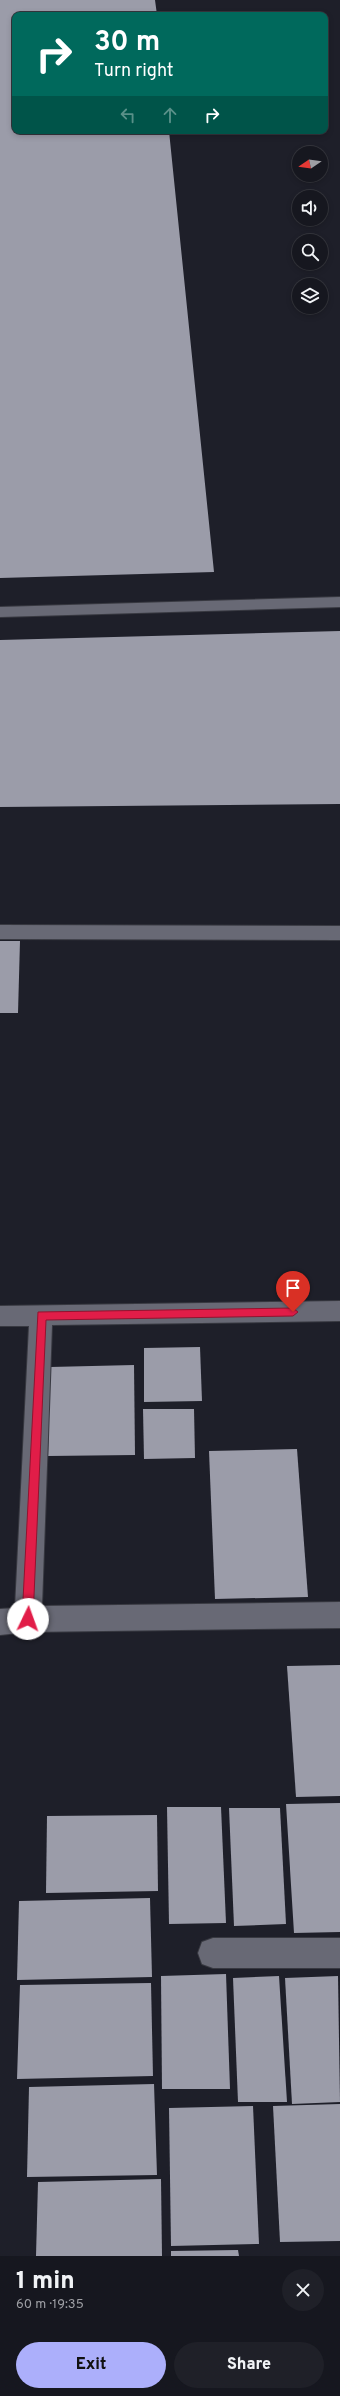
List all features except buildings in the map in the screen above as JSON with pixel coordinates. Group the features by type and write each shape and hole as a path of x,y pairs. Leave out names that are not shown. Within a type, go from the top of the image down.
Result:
{"street":[{"path":"0,612 340,602"},
{"path":"0,932 340,933"},
{"path":"0,1316 340,1311"},
{"path":"28,1619 41,1315"},
{"path":"0,1622 28,1619 340,1615"},
{"path":"213,1953 340,1953"}],"route":[{"path":"28,1619 41,1315 293,1312"}]}
